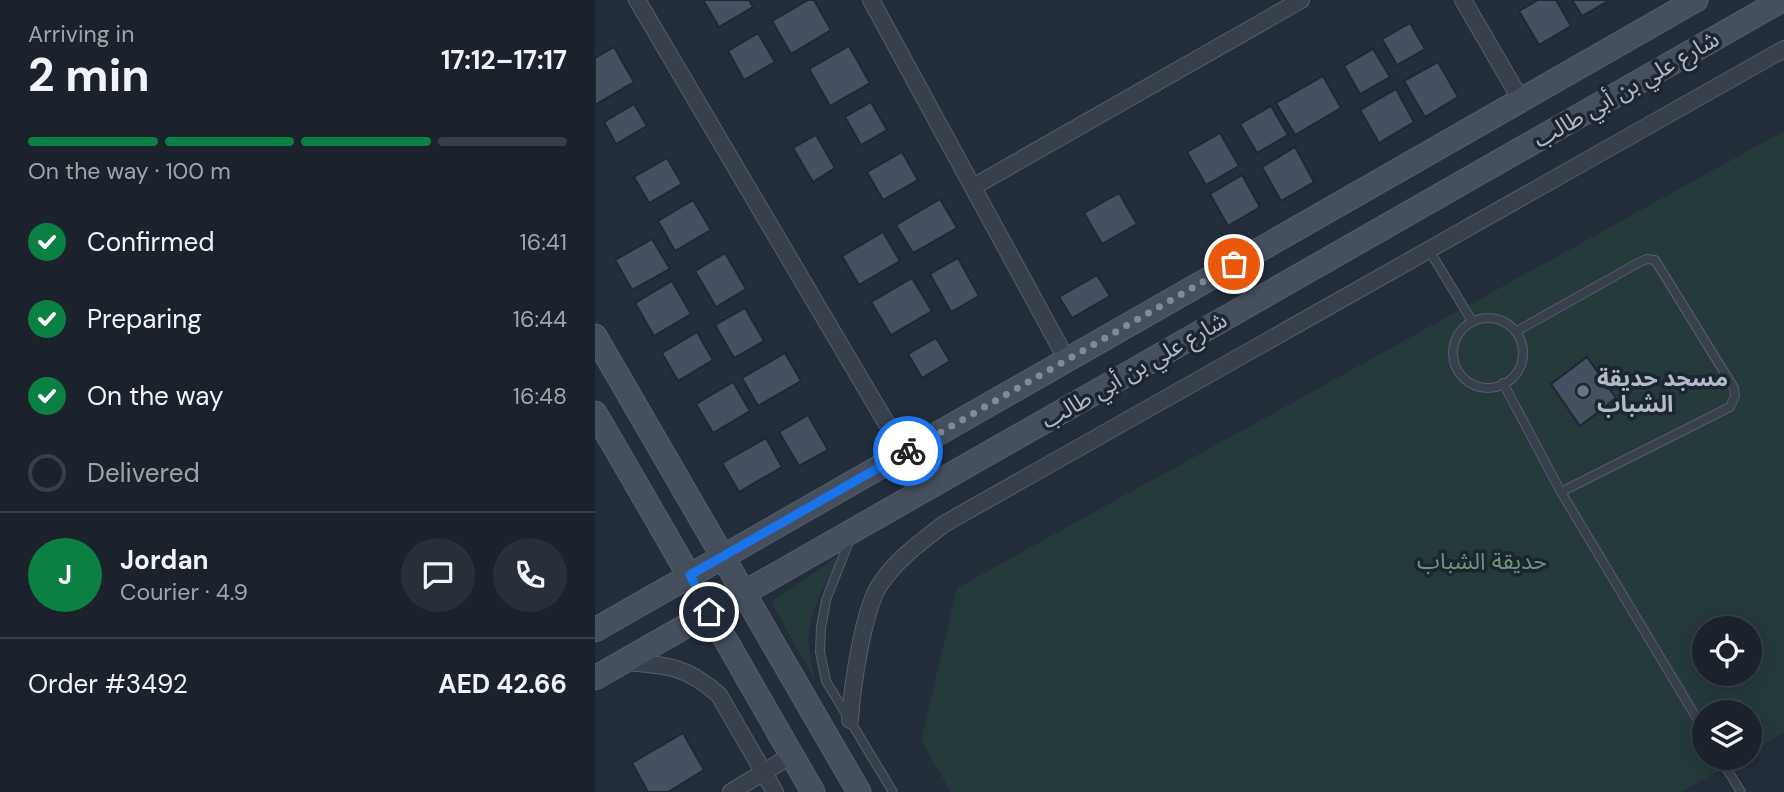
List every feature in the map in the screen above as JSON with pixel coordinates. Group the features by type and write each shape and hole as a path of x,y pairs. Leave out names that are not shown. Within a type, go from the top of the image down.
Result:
{"street":[{"path":"637,0 904,453"},
{"path":"871,0 1067,360"},
{"path":"973,187 1301,0"},
{"path":"1463,0 1521,100"},
{"name":"شارع علي بن أبي طالب","path":"595,630 688,572 904,453 1696,0"},
{"name":"شارع علي بن أبي طالب","path":"595,678 1782,0"},
{"path":"850,720 852,693 867,615 879,585 904,555 944,524 1784,49"},
{"path":"595,336 859,792"},
{"path":"595,413 813,792"},
{"path":"624,662 676,667 709,686 719,695 775,792"},
{"path":"731,792 792,755"}],"lane":[{"path":"1429,250 1472,321"},
{"path":"1517,331 1637,263 1655,260 1734,388 1735,396 1730,407 1561,492"},
{"path":"1488,317 1505,321 1517,331 1523,349 1521,365 1511,379 1496,387 1479,387 1464,379 1455,365 1453,348 1459,332 1472,321 1488,317"},
{"path":"1503,383 1561,492 1692,710"},
{"path":"855,529 826,600 820,652 826,681 893,792"},
{"path":"1727,770 1741,792"}],"green space":[{"name":"حديقة الشباب","path":"1784,131 1784,732 1762,745 1762,700 1692,700 1692,770 1720,770 1682,792 951,792 921,741 957,588"},
{"path":"835,558 836,565 820,594 810,625 809,647 815,680 771,602"}],"building":[{"path":"703,0 749,0 753,7 719,27"},
{"path":"808,0 814,0 831,30 791,54 772,21"},
{"path":"1538,0 1556,0 1571,26 1539,45 1519,11"},
{"path":"1572,0 1610,0 1582,16"},
{"path":"1410,23 1425,49 1397,65 1382,39"},
{"path":"758,33 775,62 744,80 728,51"},
{"path":"849,46 870,83 830,106 809,69"},
{"path":"614,47 634,82 595,105 595,58"},
{"path":"1373,49 1390,77 1360,94 1344,66"},
{"path":"1438,62 1458,97 1425,117 1404,81"},
{"path":"1323,76 1341,108 1295,135 1276,103"},
{"path":"1396,89 1414,122 1379,143 1360,110"},
{"path":"871,102 887,130 861,145 845,117"},
{"path":"634,104 647,126 616,144 604,122"},
{"path":"1271,106 1288,135 1257,153 1240,124"},
{"path":"1220,133 1239,166 1206,185 1187,152"},
{"path":"816,135 835,168 813,182 793,148"},
{"path":"1295,147 1314,182 1281,201 1262,167"},
{"path":"902,152 918,180 883,200 867,172"},
{"path":"667,158 682,184 649,203 634,177"},
{"path":"1242,175 1260,207 1228,226 1210,194"},
{"path":"1119,193 1137,224 1102,244 1084,213"},
{"path":"940,199 957,228 913,253 896,225"},
{"path":"693,200 711,230 675,251 658,221"},
{"path":"883,232 900,261 859,285 842,256"},
{"path":"652,239 670,269 632,290 615,260"},
{"path":"725,253 746,289 716,307 695,271"},
{"path":"958,258 979,296 951,312 930,274"},
{"path":"1097,275 1110,296 1072,318 1059,297"},
{"path":"912,278 932,311 891,335 871,302"},
{"path":"672,281 691,314 654,336 635,303"},
{"path":"745,308 764,341 734,358 715,325"},
{"path":"697,332 713,360 678,381 662,353"},
{"path":"936,338 950,361 922,378 908,354"},
{"path":"785,353 801,381 758,406 742,378"},
{"name":"مسجد حديقة الشباب","path":"1587,357 1616,398 1580,426 1551,384"},
{"path":"733,382 750,411 713,433 696,404"},
{"path":"808,415 828,450 799,466 779,432"},
{"path":"766,438 782,467 739,492 722,463"},
{"path":"683,733 704,770 668,792 648,792 632,763"}],"way so far":[{"path":"908,451 1234,264"}],"place":[{"name":"مسجد حديقة الشباب","path":"1583,391"}],"route":[{"path":"709,612 690,575 908,451"}]}
